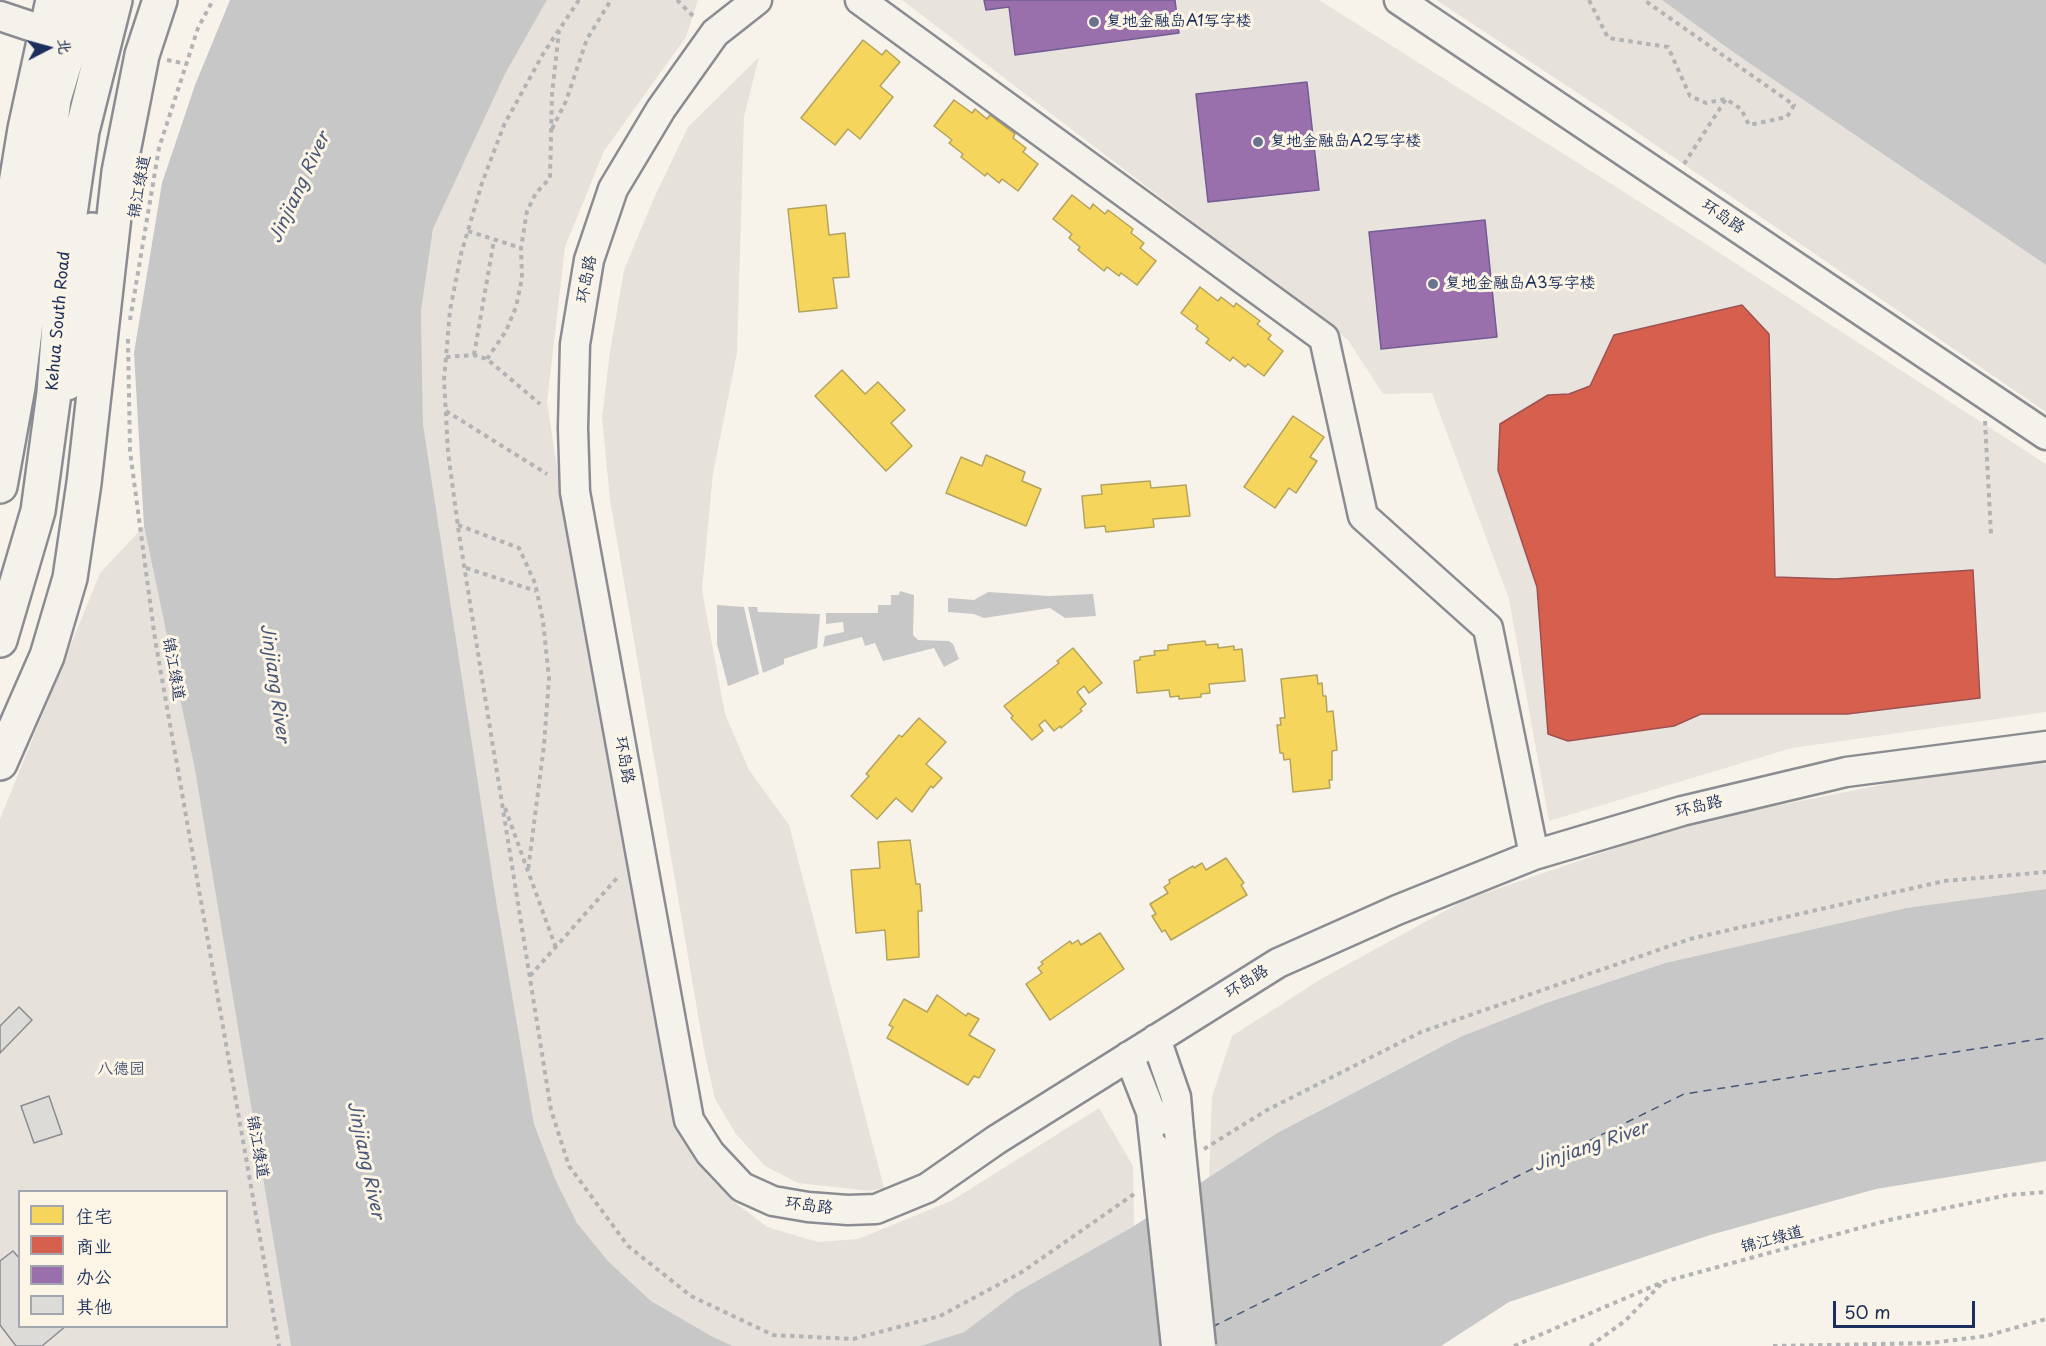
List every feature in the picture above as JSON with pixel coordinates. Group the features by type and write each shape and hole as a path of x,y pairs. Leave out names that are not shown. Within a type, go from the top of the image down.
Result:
{"main road":[{"path":"0,386 9,308 13,202 25,129 53,0"},
{"name":"Kehua South Road","path":"0,486 18,387 54,99 84,0"},
{"name":"Kehua South Road","path":"0,640 38,511 54,393 64,255 82,130 116,0"},
{"path":"38,511 71,366 84,268 114,130 160,0"},
{"path":"0,193 23,70 41,14"},
{"path":"0,763 47,656 70,578 84,483 118,172 142,55"}],"street":[{"name":"环岛路","path":"757,0 715,33 661,109 613,189 589,260 575,344 573,428 576,492 689,1120 710,1153 742,1187 773,1201 808,1207 848,1210 876,1209 927,1188 996,1140 1278,963 1397,910 1534,855 1682,811 1846,772 2046,746"},
{"path":"860,0 1324,338 1364,516 1488,628 1534,855"},
{"name":"环岛路","path":"1399,0 2046,435"},
{"path":"0,16 41,14"},
{"path":"1156,1039 1176,1097 1201,1346"},
{"path":"1129,1056 1151,1112 1176,1346"}],"path":[{"name":"锦江绿道","path":"130,322 159,148 198,28 213,0"},
{"path":"579,0 559,29 504,125 468,231 450,310 446,357 448,452 458,525 550,1110 569,1166 628,1246 691,1296 773,1335 853,1339 940,1316 1022,1272 1140,1190"},
{"path":"551,131 566,101 587,39 611,0"},
{"path":"677,0 694,17"},
{"path":"1589,0 1608,38 1668,47 1690,96 1706,103 1725,99 1741,109 1749,125 1787,117 1794,105 1644,0"},
{"path":"487,359 506,331 516,307 522,278 521,248 527,211 536,193 549,178 559,29"},
{"path":"1674,184 1692,149 1725,99"},
{"path":"468,231 521,248"},
{"path":"474,355 494,240"},
{"name":"锦江绿道","path":"128,334 130,450 155,639 279,1346"},
{"path":"446,357 474,355 487,359 540,404"},
{"path":"1984,393 1991,534"},
{"path":"446,411 547,474"},
{"path":"458,525 519,548 536,591 543,621 549,678 544,745 528,871"},
{"path":"465,568 536,591"},
{"path":"502,799 556,948"},
{"path":"1199,1153 1267,1110 1421,1032 1690,939 1944,881 2046,872"},
{"path":"530,976 617,878"},
{"name":"锦江绿道","path":"1514,1346 1663,1282 1889,1220 2008,1195 2046,1192"},
{"path":"1590,1346 1625,1322 1663,1282"},
{"path":"1773,1346 1931,1343 1986,1336 2046,1319"}],"shaded area":[{"path":"902,0 1319,0 1667,219 2046,464 2046,712 1792,748 1549,821 1509,599 1432,393 1383,394 1348,340"}],"green space":[{"path":"547,0 698,0 686,37 604,151 565,247 547,402 574,576 669,1103 707,1175 733,1201 767,1227 818,1242 858,1239 951,1201 1099,1108 1133,1166 1134,1226 1017,1292 964,1332 920,1346 733,1346 713,1337 651,1301 608,1261 577,1223 556,1181 534,1124 496,900 423,424 421,311 433,229 505,74"},
{"path":"1436,0 1662,0 1733,52 2046,265 2046,412 1622,122"},
{"path":"759,57 744,117 737,353 713,473 702,590 725,714 749,770 789,825 884,1188 870,1191 798,1183 765,1166 736,1134 715,1099 704,1050 610,500 602,417 624,270 654,198 688,127"},
{"name":"八德园","path":"144,526 195,770 291,1346 0,1346 0,819 100,573"},
{"path":"2046,764 2046,889 1906,908 1665,963 1546,1003 1460,1037 1277,1133 1209,1178 1212,1097 1232,1036 1321,979 1465,900 1686,824 1940,773"}],"water":[{"name":"Jinjiang River","path":"230,0 547,0 505,74 433,229 421,311 423,424 496,900 534,1124 556,1181 577,1223 608,1261 651,1301 733,1346 291,1346 195,770 144,526 134,353 162,183 195,85"},
{"path":"1662,0 2046,0 2046,265 1733,52"},
{"path":"900,591 914,595 913,635 918,640 949,641 953,644 959,659 944,667 934,648 883,661 875,643 865,646 862,637 823,647 825,636 844,632 843,622 826,624 826,613 878,613 878,605 891,605 891,595 899,595"},
{"path":"988,592 1049,596 1093,594 1096,616 1065,618 1050,608 984,618 974,614 948,612 948,598 974,600"},
{"path":"717,605 744,607 759,674 728,686 717,644"},
{"path":"748,607 757,607 758,612 820,614 817,648 784,659 784,664 763,673"},
{"name":"Jinjiang River","path":"2046,889 2046,1161 1876,1189 1710,1235 1509,1302 1441,1346 920,1346 964,1332 1017,1292 1134,1226 1277,1133 1460,1037 1546,1003 1665,963 1906,908"}],"building: 住宅":[{"path":"863,40 882,55 886,50 900,62 880,86 893,97 860,139 848,129 835,145 801,118"},
{"path":"954,100 972,113 975,109 987,119 990,115 1015,134 1013,138 1026,148 1023,152 1038,164 1018,191 1002,179 999,183 987,173 985,176 961,157 963,154 949,143 952,140 934,126"},
{"path":"1072,195 1090,209 1093,204 1105,214 1108,210 1133,229 1131,233 1144,243 1140,248 1156,261 1137,285 1121,273 1119,276 1107,267 1104,271 1078,250 1080,247 1069,238 1072,234 1053,219"},
{"path":"826,205 829,235 845,233 849,277 833,278 837,308 799,312 788,209"},
{"path":"1200,287 1218,301 1221,297 1234,307 1236,303 1260,321 1257,324 1271,335 1268,339 1283,351 1264,376 1248,364 1245,367 1233,357 1230,361 1206,343 1209,339 1196,329 1198,326 1181,313"},
{"path":"842,370 865,394 878,382 905,410 891,423 912,446 886,471 815,396"},
{"path":"1293,416 1324,437 1310,457 1317,461 1296,493 1289,488 1275,508 1244,487"},
{"path":"986,455 1025,472 1022,481 1041,489 1026,526 946,493 961,457 982,466"},
{"path":"1150,481 1151,488 1186,485 1190,516 1153,519 1154,527 1106,532 1105,526 1085,528 1082,496 1102,494 1101,485"},
{"path":"1205,641 1206,645 1218,644 1218,648 1234,646 1234,650 1242,649 1245,681 1209,684 1210,693 1201,694 1201,697 1179,699 1179,696 1170,697 1169,690 1137,693 1134,661 1140,660 1140,657 1155,655 1154,651 1168,650 1168,645"},
{"path":"1073,648 1102,683 1089,693 1084,686 1077,692 1086,704 1080,709 1082,711 1054,731 1045,720 1039,725 1043,731 1032,740 1011,718 1013,716 1004,706 1059,663 1057,661"},
{"path":"1317,675 1318,684 1322,683 1323,696 1326,696 1327,712 1333,711 1337,750 1332,751 1332,780 1329,780 1330,788 1293,792 1290,759 1284,760 1283,753 1280,753 1277,725 1281,725 1280,718 1285,718 1281,679"},
{"path":"919,718 946,742 926,764 942,778 933,788 931,786 912,812 896,798 877,819 851,796 869,776 866,774 899,735 902,737"},
{"path":"910,840 916,884 920,884 922,911 918,911 919,957 887,960 885,930 856,933 851,870 880,868 878,842"},
{"path":"1226,858 1244,883 1241,885 1247,895 1171,940 1165,930 1162,932 1152,916 1156,914 1150,904 1168,893 1164,887 1170,883 1169,880 1193,866 1194,868 1202,863 1206,870"},
{"path":"1100,933 1124,969 1050,1020 1026,984 1042,973 1038,968 1043,964 1041,962 1070,941 1072,944 1078,940 1081,945"},
{"path":"937,995 966,1016 968,1013 979,1019 969,1035 995,1050 979,1078 974,1076 968,1085 887,1038 893,1027 889,1025 904,999 927,1012"}],"building: 商业":[{"path":"1742,305 1769,334 1775,577 1835,579 1973,570 1980,698 1847,714 1701,714 1674,726 1568,741 1548,734 1537,587 1498,470 1500,424 1548,395 1569,394 1590,386 1614,335"}],"building: 办公":[{"name":"复地金融岛A1写字楼","path":"984,0 1175,0 1179,33 1015,55 1009,7 986,10"},
{"name":"复地金融岛A2写字楼","path":"1307,82 1319,190 1208,202 1196,94"},
{"name":"复地金融岛A3写字楼","path":"1485,220 1497,337 1381,349 1369,232"}],"building: 其他":[{"path":"19,1007 32,1020 0,1053 0,1026"},
{"path":"49,1096 62,1134 34,1143 21,1106"},
{"path":"13,1251 18,1257 18,1328 64,1328 42,1346 16,1346 0,1325 0,1261"}],"ferry route":[{"path":"1212,1327 1684,1094 2046,1038"}],"place":[{"name":"复地金融岛A1写字楼","path":"1094,22"},
{"name":"复地金融岛A2写字楼","path":"1258,142"},
{"name":"复地金融岛A3写字楼","path":"1433,284"}]}
